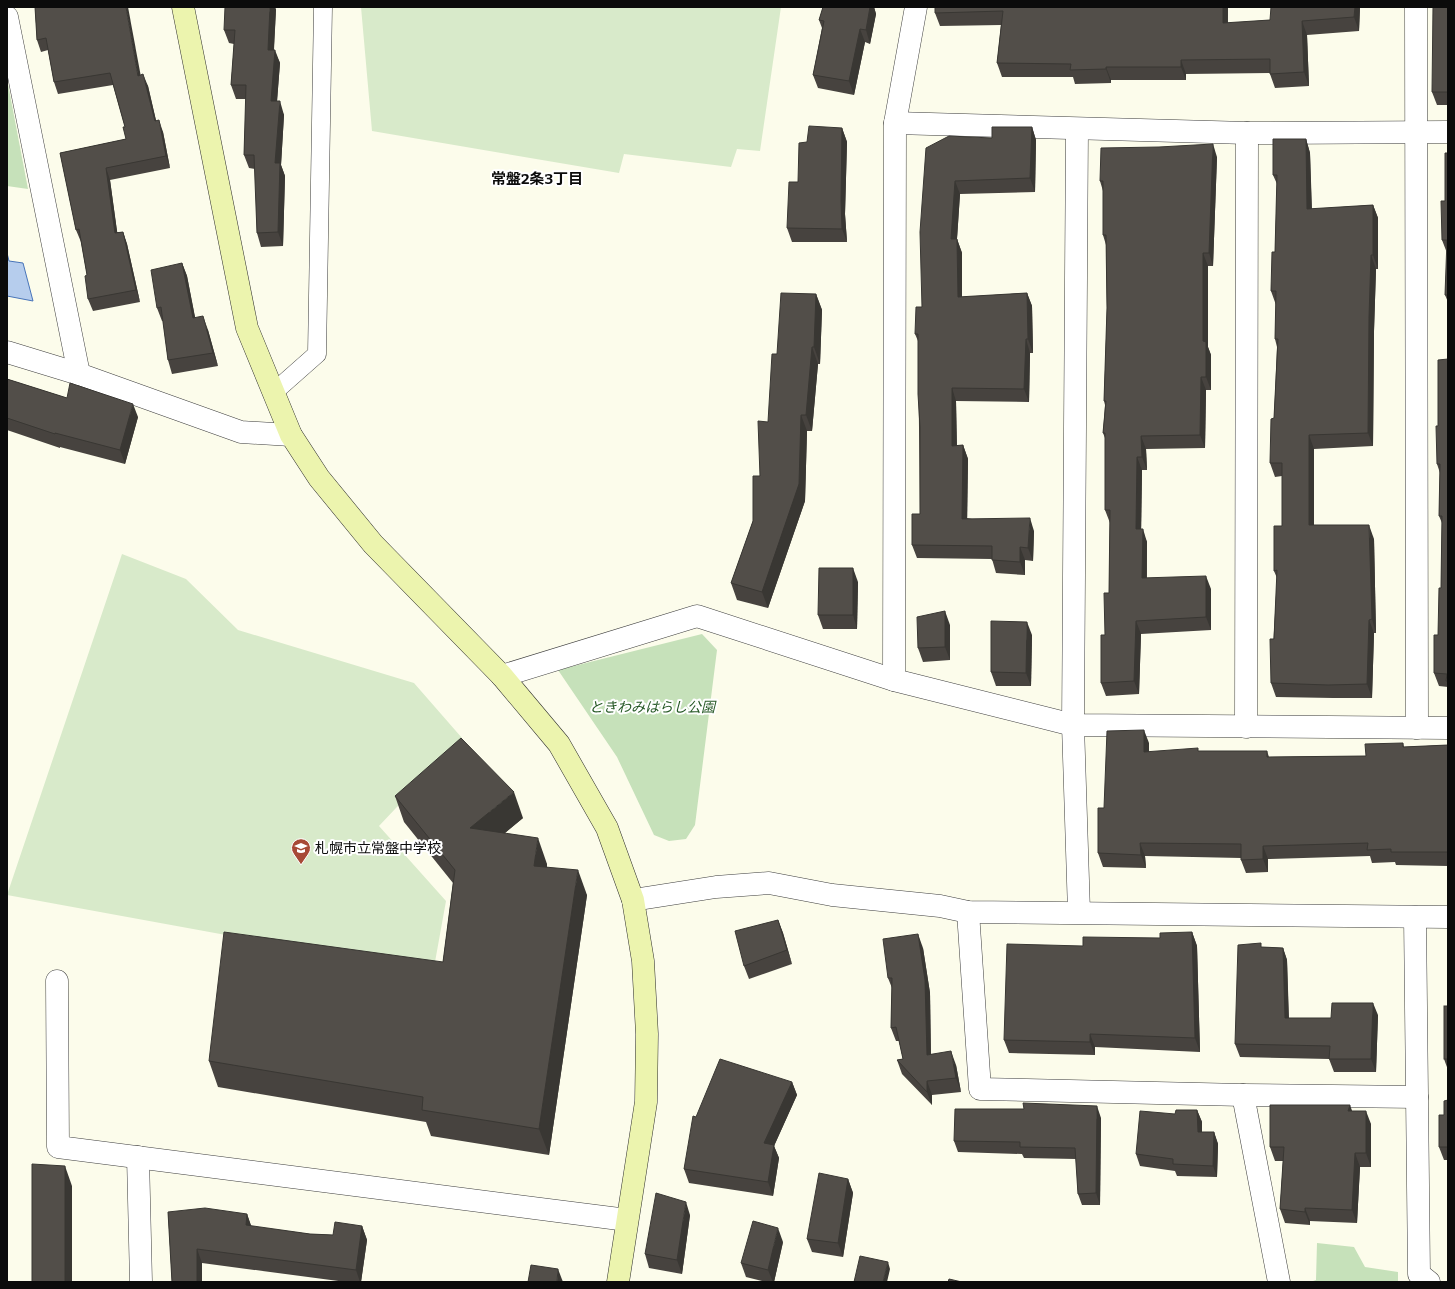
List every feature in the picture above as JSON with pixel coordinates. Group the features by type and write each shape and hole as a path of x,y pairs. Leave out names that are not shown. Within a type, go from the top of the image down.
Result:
{"street":[{"path":"183,7 247,328 291,435 319,478 373,544 502,676 559,744 606,828 633,900 643,961 647,1034 646,1102 618,1282"},
{"path":"894,680 895,123 916,7"},
{"path":"1416,7 1417,728"},
{"path":"7,17 79,374"},
{"path":"895,123 1247,133 1448,132"},
{"path":"1077,129 1073,725 1079,912"},
{"path":"1246,727 1247,133"},
{"path":"7,352 79,374 241,432 291,435"},
{"path":"502,676 697,616 894,680 1073,725 1448,728"},
{"path":"633,900 716,887 769,883 832,895 940,906 968,912 1079,912 1448,918"},
{"path":"968,912 980,1089 1417,1097"},
{"path":"1415,917 1419,1274 1429,1282"},
{"path":"58,981 58,1147 628,1220"},
{"path":"1243,1095 1280,1282"},
{"path":"138,1157 141,1282"}],"lane":[{"path":"274,392 317,354 323,7"}],"green space":[{"path":"361,7 781,7 760,151 737,149 731,167 624,154 619,173 372,131"},
{"path":"7,79 28,189 7,186"},
{"path":"122,554 186,579 238,630 414,683 462,738 379,826 446,901 433,973 7,895"},
{"name":"ときわみはらし公園","path":"702,634 717,650 695,825 686,839 669,841 654,835 617,757 558,670"},
{"path":"1317,1243 1354,1247 1365,1267 1398,1272 1398,1282 1310,1282 1316,1280"}],"water":[{"path":"7,253 9,261 23,263 33,301 7,296"}],"building":[{"path":"35,7 126,7 138,76 143,74 155,121 159,120 166,156 106,168 115,233 123,232 136,290 88,299 85,276 87,275 79,229 76,230 60,153 126,139 123,127 125,127 110,73 54,82 46,38 37,40"},
{"path":"225,7 270,7 268,50 275,50 271,101 280,101 275,163 280,163 278,232 257,233 254,155 244,155 246,85 231,85 235,30 224,30"},
{"path":"823,7 870,7 866,30 860,29 849,81 813,75 824,21 819,20"},
{"path":"935,7 1223,7 1223,23 1270,20 1271,7 1355,7 1354,17 1302,21 1304,72 1270,74 1270,59 1181,60 1181,67 1106,67 1106,69 1070,70 1071,64 997,63 1003,11 935,13"},
{"path":"1433,7 1448,7 1448,92 1432,92"},
{"path":"809,126 842,128 842,229 787,228 789,182 798,182 799,143 807,142"},
{"path":"992,127 1032,127 1030,178 955,181 951,239 957,239 958,297 1027,293 1028,339 1026,339 1024,389 952,388 952,446 963,445 962,519 1030,518 1028,548 1020,547 1020,562 992,560 992,546 912,545 912,514 920,514 918,334 915,334 916,307 922,307 920,232 926,148 949,136 992,138"},
{"path":"1273,139 1306,139 1307,209 1373,205 1373,255 1371,255 1369,317 1368,433 1309,435 1309,525 1369,525 1372,619 1369,620 1367,684 1328,685 1271,683 1270,639 1274,639 1277,570 1274,571 1274,526 1282,526 1282,463 1270,463 1271,419 1274,418 1278,339 1275,339 1276,291 1271,291 1272,252 1275,252 1277,175 1273,175"},
{"path":"1213,144 1209,253 1203,253 1203,341 1206,342 1206,377 1201,377 1200,435 1141,436 1142,457 1137,457 1136,529 1143,529 1142,578 1206,576 1206,617 1136,621 1134,681 1101,683 1101,635 1105,635 1104,593 1109,593 1110,510 1105,510 1105,433 1103,433 1106,401 1104,401 1107,308 1106,235 1103,235 1103,181 1100,181 1101,148"},
{"path":"1445,153 1448,153 1448,295 1445,295 1447,240 1442,240 1441,201 1445,201"},
{"path":"182,263 193,318 203,316 213,353 168,360 161,307 157,308 151,270"},
{"path":"781,293 816,294 814,347 812,347 806,415 801,415 799,484 762,592 731,583 753,521 753,476 760,476 758,421 768,422 772,354 777,354"},
{"path":"1448,359 1448,681 1446,681 1447,674 1434,673 1434,635 1438,635 1439,588 1441,588 1442,516 1439,516 1440,464 1437,464 1436,426 1438,426 1438,360"},
{"path":"7,379 67,398 70,383 133,404 120,450 55,434 7,418"},
{"path":"819,568 853,568 853,615 818,615"},
{"path":"945,611 945,647 918,648 917,617"},
{"path":"991,621 1027,622 1026,673 991,672"},
{"path":"1144,730 1144,752 1198,748 1198,751 1267,751 1267,757 1366,756 1365,744 1403,743 1403,747 1448,745 1448,852 1391,852 1391,849 1367,850 1368,843 1263,846 1263,859 1241,860 1241,844 1140,843 1141,855 1098,853 1098,808 1104,808 1107,731"},
{"path":"461,738 514,792 470,828 538,838 534,866 578,870 539,1129 422,1110 423,1097 209,1061 224,932 443,962 455,870 395,796"},
{"path":"778,920 787,950 744,966 735,931"},
{"path":"1192,932 1195,1038 1090,1034 1090,1042 1004,1040 1007,944 1083,946 1083,937 1160,938 1160,933"},
{"path":"918,934 925,980 927,1055 951,1051 956,1078 927,1081 927,1092 897,1060 903,1059 896,1027 891,1028 892,978 888,978 883,939"},
{"path":"1261,943 1261,947 1283,948 1285,1018 1331,1018 1332,1003 1373,1003 1371,1059 1329,1059 1330,1046 1235,1044 1238,945"},
{"path":"1444,1006 1448,1006 1448,1059 1444,1059"},
{"path":"720,1059 792,1082 764,1143 774,1145 768,1182 684,1169 693,1116 696,1117"},
{"path":"1448,1100 1448,1147 1439,1147 1439,1115 1444,1115 1444,1101"},
{"path":"1023,1103 1097,1106 1096,1193 1078,1194 1075,1148 1020,1147 1020,1142 954,1141 955,1109 1024,1109"},
{"path":"1270,1105 1350,1105 1348,1111 1366,1111 1366,1153 1355,1153 1352,1210 1305,1208 1305,1212 1280,1209 1284,1147 1270,1147"},
{"path":"1176,1110 1197,1110 1198,1132 1214,1132 1213,1166 1173,1164 1173,1159 1136,1154 1140,1111 1175,1114"},
{"path":"32,1164 65,1166 65,1282 32,1282"},
{"path":"819,1173 848,1179 838,1243 807,1239"},
{"path":"656,1193 686,1202 677,1260 645,1254"},
{"path":"205,1208 247,1214 246,1225 310,1234 333,1235 335,1222 362,1226 356,1270 197,1249 197,1282 172,1282 168,1212"},
{"path":"753,1221 778,1228 768,1270 741,1263"},
{"path":"860,1256 888,1262 883,1282 854,1282"},
{"path":"531,1265 558,1269 557,1282 528,1282"},
{"path":"949,1279 962,1282 948,1282"}],"place":[{"name":"札幌市立常盤中学校","path":"301,865"}],"district":[{"name":"常盤2条3丁目","path":"537,179"}]}
